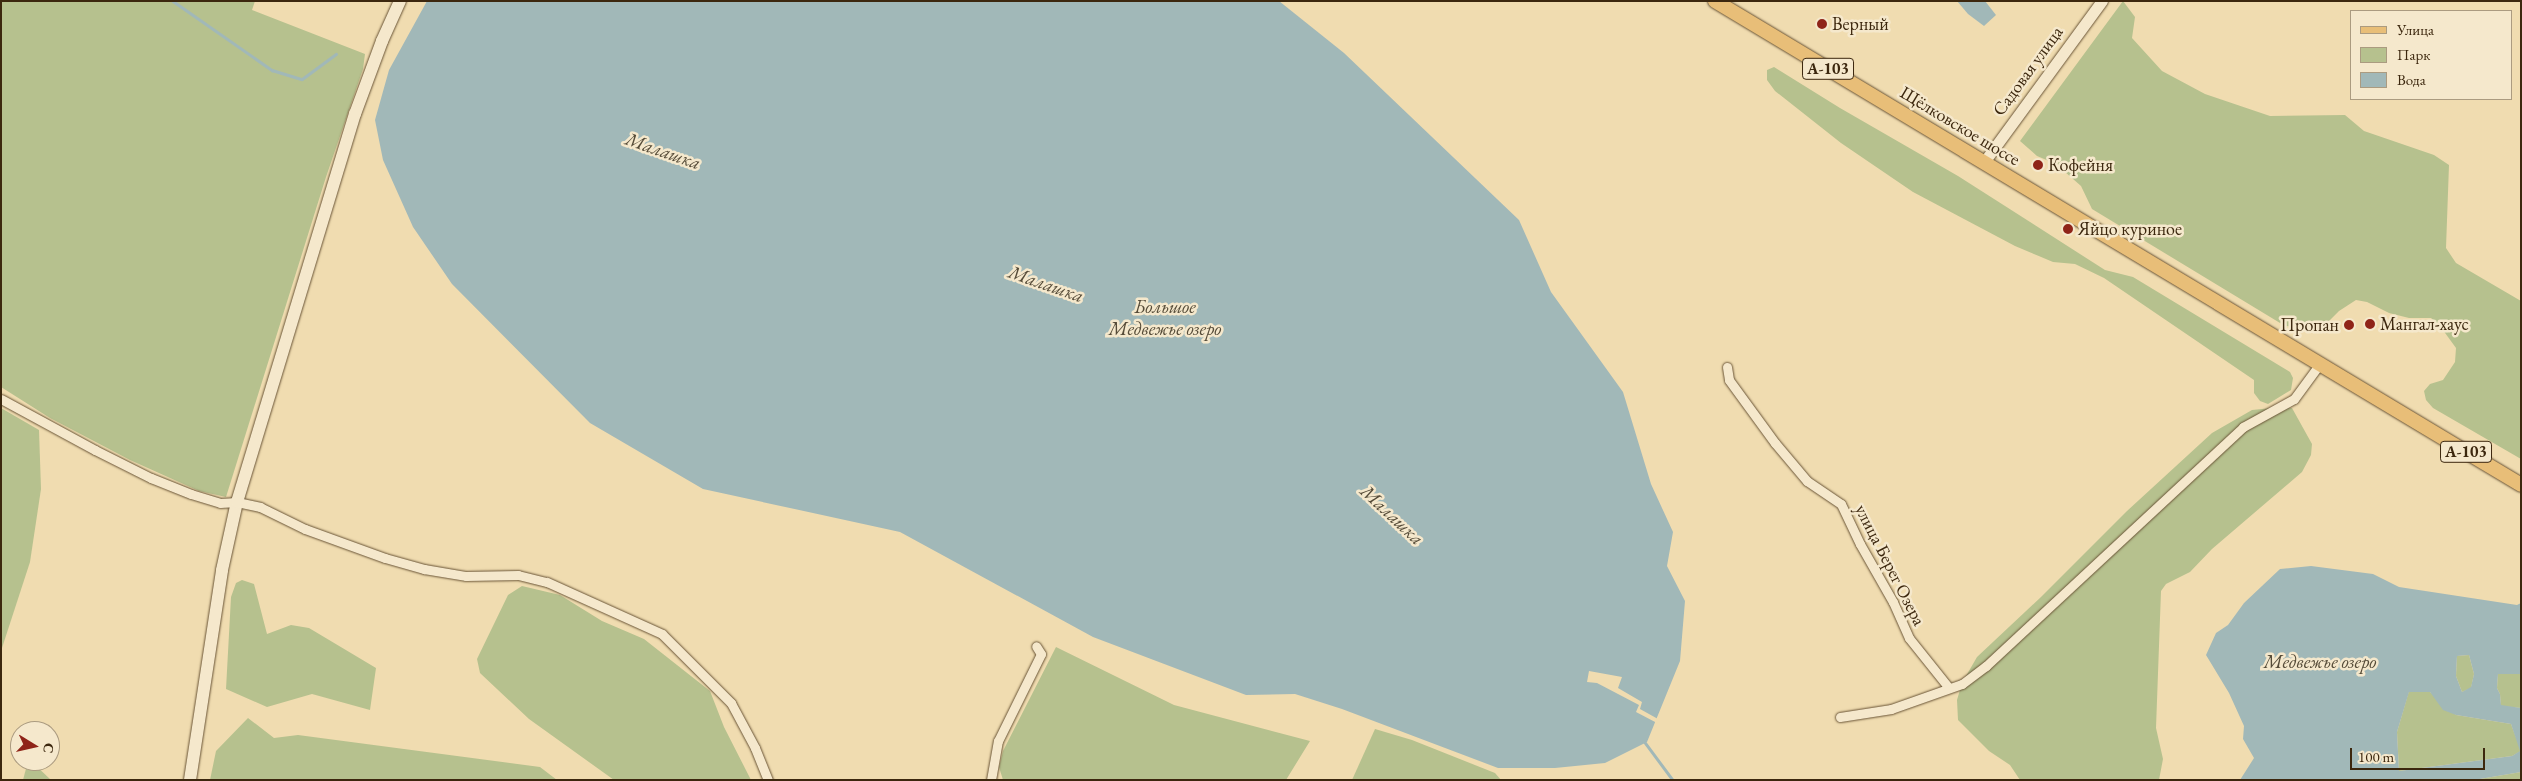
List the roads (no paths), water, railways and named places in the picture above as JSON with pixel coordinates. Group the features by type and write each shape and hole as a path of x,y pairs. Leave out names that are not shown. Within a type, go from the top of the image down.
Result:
{"main road":[{"path":"190,780 222,570 237,502 355,114 382,41 400,1"},
{"name":"Щёлковское шоссе","path":"1721,3 2521,485"}],"street":[{"name":"Садовая улица","path":"1984,162 2102,1"},
{"path":"1840,716 1891,709 1962,684 1986,666 2243,427 2294,399 2320,365"},
{"name":"улица Берег Озера","path":"1727,367 1729,380 1775,444 1807,481 1841,504 1860,544 1893,602 1909,638 1949,688"},
{"path":"1,399 94,450 151,478 220,503 237,502 260,507 305,529 385,558 424,569 466,576 518,575 547,582 662,634 731,703 755,748 768,780"},
{"path":"992,780 998,742 1041,654 1036,646"}],"water":[{"name":"Большое Медвежье озеро","path":"427,1 1279,1 1344,53 1519,220 1551,292 1623,392 1651,484 1673,532 1667,566 1685,601 1680,661 1647,742 1605,763 1555,768 1498,768 1342,709 1295,694 1246,695 1093,637 900,532 703,489 590,423 452,284 413,227 383,160 375,120 389,70"},
{"path":"1957,1 1985,1 1996,15 1984,26 1968,14"},
{"name":"Медвежье озеро","path":"2311,566 2373,574 2399,587 2517,605 2521,603 2521,674 2498,674 2497,688 2500,694 2501,705 2521,708 2521,772 2474,780 2240,780 2254,758 2243,739 2244,726 2229,693 2206,655 2216,633 2228,625 2244,603 2280,569","holes":["2469,655 2474,674 2471,687 2462,692 2456,676 2457,656","2409,692 2430,692 2443,710 2456,715 2511,724 2520,751 2512,756 2399,771 2397,732"]}],"waterway":[{"name":"Малашка","path":"173,1 272,70 302,79 336,54"},
{"name":"Малашка","path":"1644,741 1673,780"}],"place":[{"name":"Верный","path":"1822,24"},
{"name":"Кофейня","path":"2038,165"},
{"name":"Яйцо куриное","path":"2068,229"},
{"name":"Мангал-хаус","path":"2370,324"},
{"name":"Пропан","path":"2349,325"}]}
